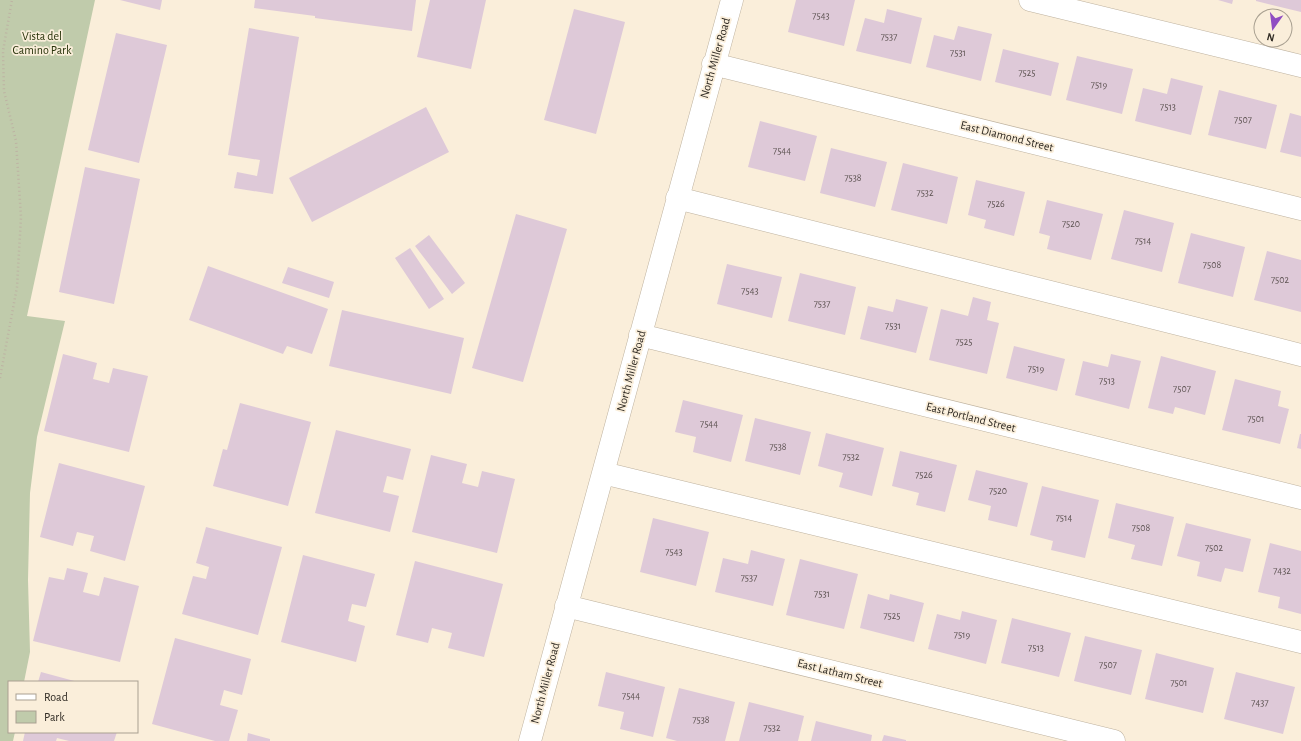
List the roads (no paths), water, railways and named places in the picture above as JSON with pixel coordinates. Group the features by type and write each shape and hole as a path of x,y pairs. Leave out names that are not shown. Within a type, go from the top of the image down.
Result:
{"street":[{"name":"North Miller Road","path":"530,741 713,64 732,0"},
{"path":"1030,0 1301,66"},
{"name":"East Diamond Street","path":"713,64 1301,209"},
{"path":"677,198 1301,355"},
{"name":"East Portland Street","path":"640,335 1301,498"},
{"path":"602,473 1301,642"},
{"name":"East Latham Street","path":"566,606 1114,741"}],"park label":[{"name":"Vista del Camino Park","path":"42,43"}]}
